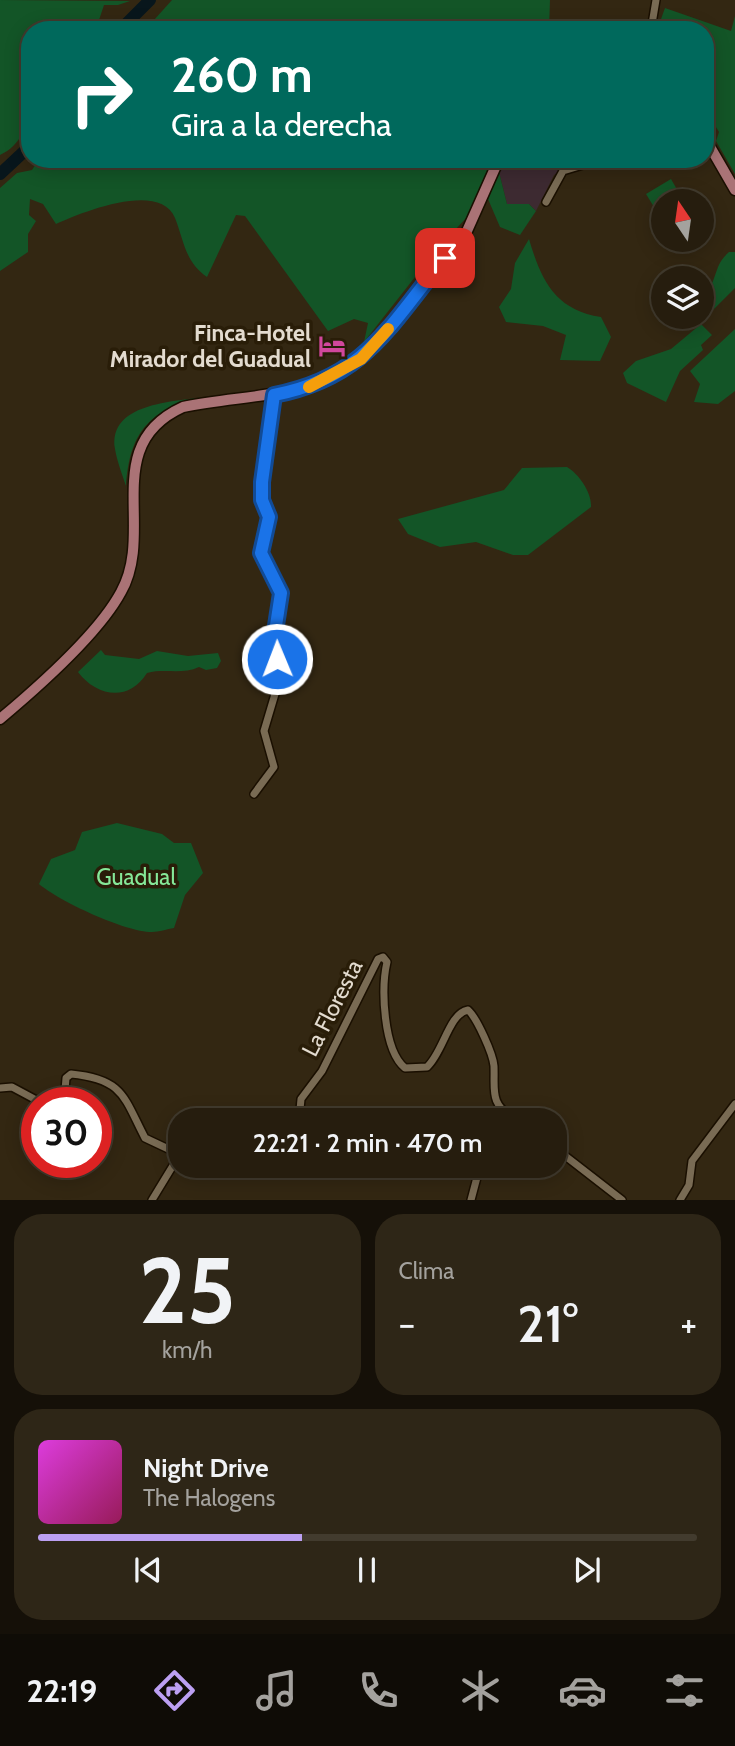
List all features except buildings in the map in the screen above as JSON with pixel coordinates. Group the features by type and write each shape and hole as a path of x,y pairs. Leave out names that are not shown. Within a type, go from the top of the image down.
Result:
{"main road":[{"path":"714,153 735,190"},
{"path":"0,719 94,627 122,591 133,553 135,464 149,433 166,416 194,405 274,395 322,382 346,369 376,345 467,231 495,168"}],"street":[{"path":"652,21 656,0"},
{"path":"546,202 563,171 573,168"},
{"path":"254,794 274,767 264,731 278,684 275,632 281,593 261,553 269,517 262,500 262,482 274,395"},
{"name":"La Floresta","path":"300,1108 301,1099 322,1071 378,959 383,957 387,962 383,987 394,1058 405,1068 427,1067 439,1054 456,1017 468,1010 475,1018 494,1063 492,1086 503,1108"},
{"path":"66,1087 66,1078 71,1074 113,1086 128,1098 145,1138 168,1149"},
{"path":"0,1088 12,1087 21,1092"},
{"path":"680,1200 689,1185 692,1161 735,1104"},
{"path":"567,1157 622,1200"},
{"path":"152,1200 168,1177"},
{"path":"471,1200 477,1178"}],"shaded area":[{"path":"504,168 564,168 554,175 536,211 529,204 507,204 499,172"}],"green space":[{"path":"0,0 130,1 118,5 104,5 98,21 21,21 21,136 14,146 0,155"},
{"path":"172,0 550,0 549,21 153,21"},
{"path":"665,8 702,21 661,21"},
{"path":"735,16 735,174 716,141 719,132 714,124 714,25 731,31"},
{"path":"489,168 469,215 437,249 364,342 368,323 354,319 328,331 245,216 236,215 207,277 190,258 175,218 167,207 153,201 137,200 100,207 56,224 43,204 30,199 29,215 36,221 28,234 28,252 0,271 0,188 17,173 32,170"},
{"path":"499,172 507,204 529,204 536,211 520,235 500,227 488,199"},
{"path":"671,179 677,189 654,189"},
{"path":"529,239 539,268 552,291 572,308 601,317 611,337 600,361 560,360 566,335 543,326 506,322 499,307 511,289 515,263"},
{"path":"729,252 735,252 735,288 714,309 714,278 720,262"},
{"path":"695,329 706,329 712,335 701,345 703,350 680,371 666,402 627,383 623,373 636,361 671,349"},
{"path":"735,329 735,391 718,404 694,402 700,384 690,371"},
{"path":"203,397 169,409 146,425 132,450 126,486 115,449 116,434 122,422 145,408"},
{"path":"567,467 584,484 591,507 528,555 513,555 476,542 440,547 408,534 398,519 504,490 522,468"},
{"path":"101,650 105,655 139,659 157,651 188,656 218,653 221,661 217,668 206,670 199,667 186,671 147,673 131,689 113,693 94,687 78,672"},
{"name":"Guadual","path":"117,823 162,834 174,843 191,843 203,873 185,895 174,928 152,932 126,927 76,907 39,884 51,859 75,850 82,832"}],"waterway":[{"path":"129,21 150,0"},
{"path":"0,174 21,154"}],"slow traffic":[{"path":"309,387 361,359 388,329"}],"place":[{"name":"Finca-Hotel Mirador del Guadual","path":"332,346"}],"route":[{"path":"277,659 275,632 281,593 279,584 266,566 261,553 261,541 269,517 262,500 262,482 274,395 322,382 361,359 376,345 445,258"}]}
